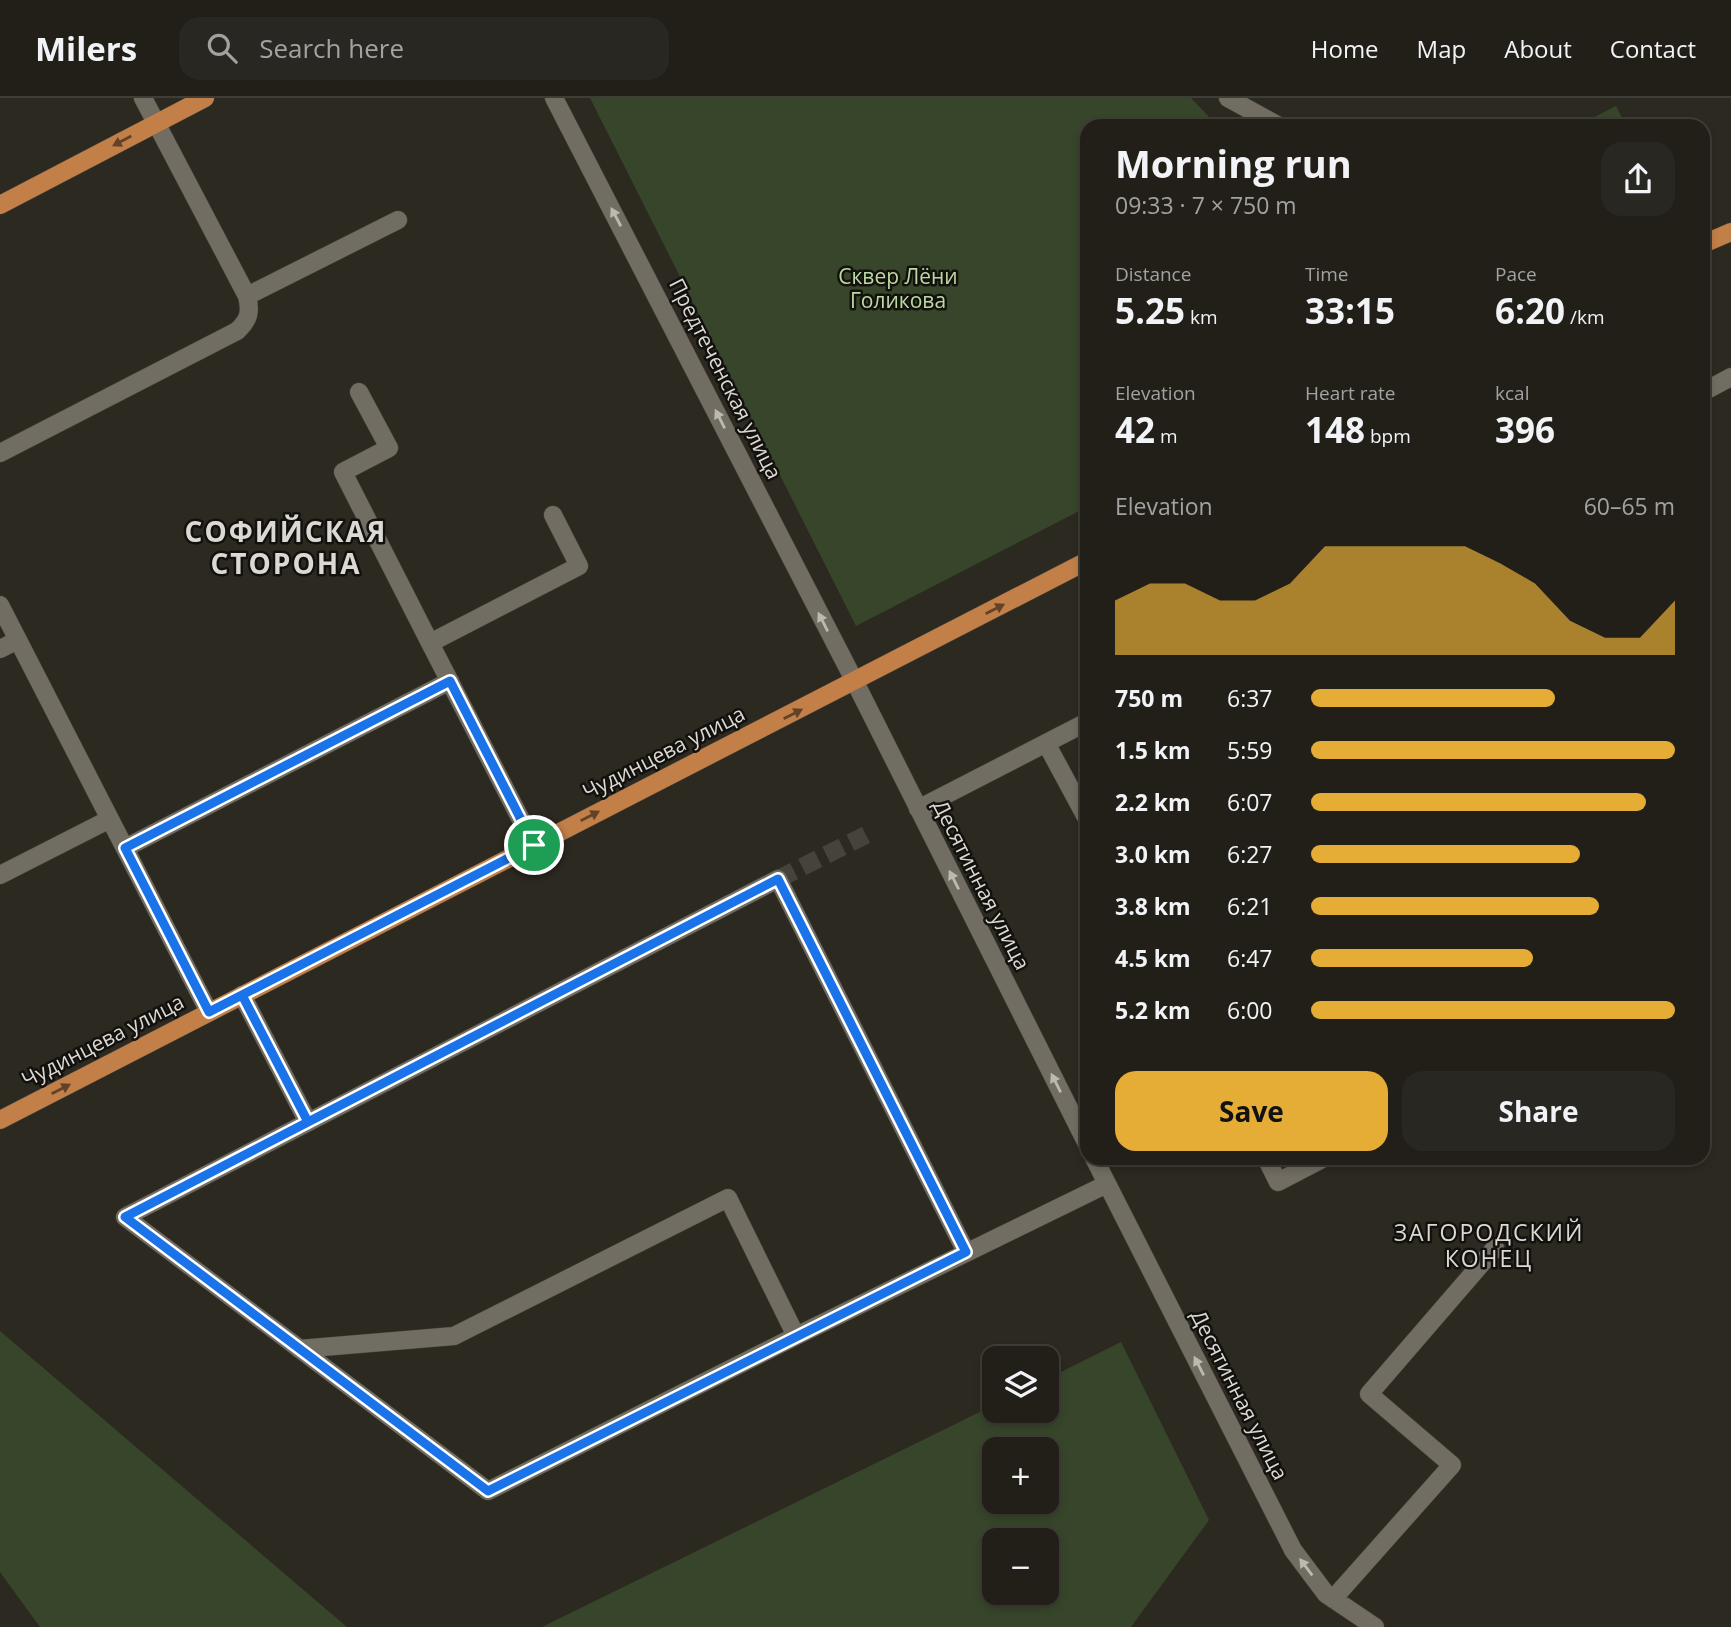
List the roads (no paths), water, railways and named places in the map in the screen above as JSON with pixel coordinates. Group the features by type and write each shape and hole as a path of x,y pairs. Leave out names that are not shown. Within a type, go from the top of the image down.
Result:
{"main road":[{"path":"0,205 205,98"},
{"name":"Чудинцева улица","path":"0,1120 1080,565"}],"street":[{"path":"0,453 237,331 247,322 250,309 247,296 143,98"},
{"name":"Предтеченская улица","path":"554,98 855,682"},
{"path":"1228,98 1266,119"},
{"path":"247,296 398,220"},
{"path":"1710,388 1731,377"},
{"path":"359,392 389,448 343,472 534,845"},
{"path":"430,643 579,566 553,515"},
{"path":"0,605 209,1012"},
{"path":"0,649 18,640"},
{"path":"125,848 450,681"},
{"name":"Десятинная улица","path":"855,682 1080,1130"},
{"path":"918,809 1080,726"},
{"path":"1046,743 1080,806"},
{"path":"0,875 110,819"},
{"path":"966,1252 778,879 125,1217 488,1491 1107,1184"},
{"path":"242,995 308,1122"},
{"name":"Десятинная улица","path":"1098,1165 1293,1550 1325,1594 1366,1624"},
{"path":"1270,1165 1278,1182 1311,1165"},
{"path":"299,1349 454,1336 728,1198 796,1336"},
{"path":"1333,1599 1452,1465 1369,1394 1495,1248"}],"tunnel":[{"path":"778,879 866,835"}],"district":[{"name":"СОФИЙСКАЯ СТОРОНА","path":"286,548"},
{"name":"ЗАГОРОДСКИЙ КОНЕЦ","path":"1489,1246"}],"park label":[{"name":"Сквер Лёни Голикова","path":"898,289"}]}
